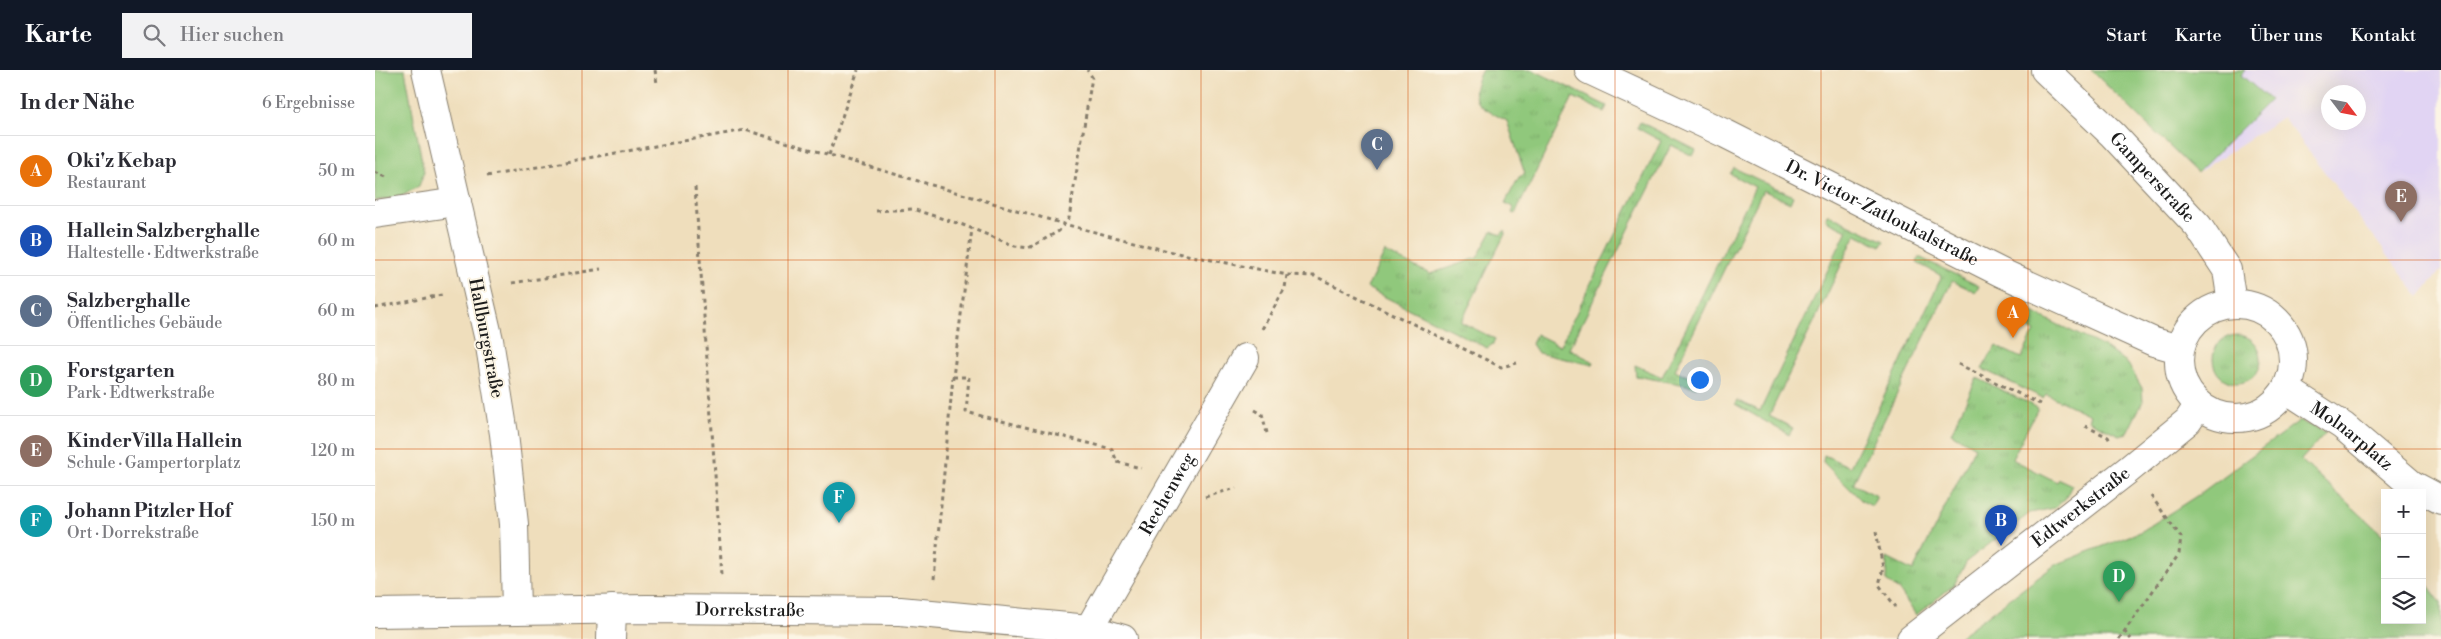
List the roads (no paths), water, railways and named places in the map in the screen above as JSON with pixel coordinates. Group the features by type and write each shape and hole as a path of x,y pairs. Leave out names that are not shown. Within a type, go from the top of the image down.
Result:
{"street":[{"name":"Hallburgstraße","path":"425,70 489,340 504,434 514,524 516,611"},
{"name":"Dr. Victor-Zatloukalstraße","path":"1589,70 1726,134 2002,273 2154,342 2179,349"},
{"name":"Gamperstraße","path":"2045,70 2113,135 2198,226 2227,270 2232,303"},
{"path":"375,214 457,202"},
{"path":"2232,303 2252,305 2282,326 2292,348 2293,369 2286,389 2269,408 2244,419 2220,417 2198,406 2186,392 2179,349 2187,333 2203,313 2232,303"},
{"name":"Rechenweg","path":"1089,629 1245,358"},
{"name":"Molnarplatz","path":"2286,389 2343,426 2411,484 2441,500"},
{"name":"Edtwerkstraße","path":"1914,637 2128,470 2188,420 2198,406"},
{"path":"611,609 611,639"},
{"name":"Dorrekstraße","path":"375,613 611,609 931,614 1089,629 1123,639"}],"place":[{"name":"Salzberghalle","path":"1377,170"},
{"name":"KinderVilla Hallein","path":"2401,222"},
{"name":"Oki'z Kebap","path":"2013,338"},
{"name":"Johann Pitzler Hof","path":"839,523"},
{"name":"Hallein Salzberghalle","path":"2001,546"},
{"name":"Forstgarten","path":"2119,602"}]}
